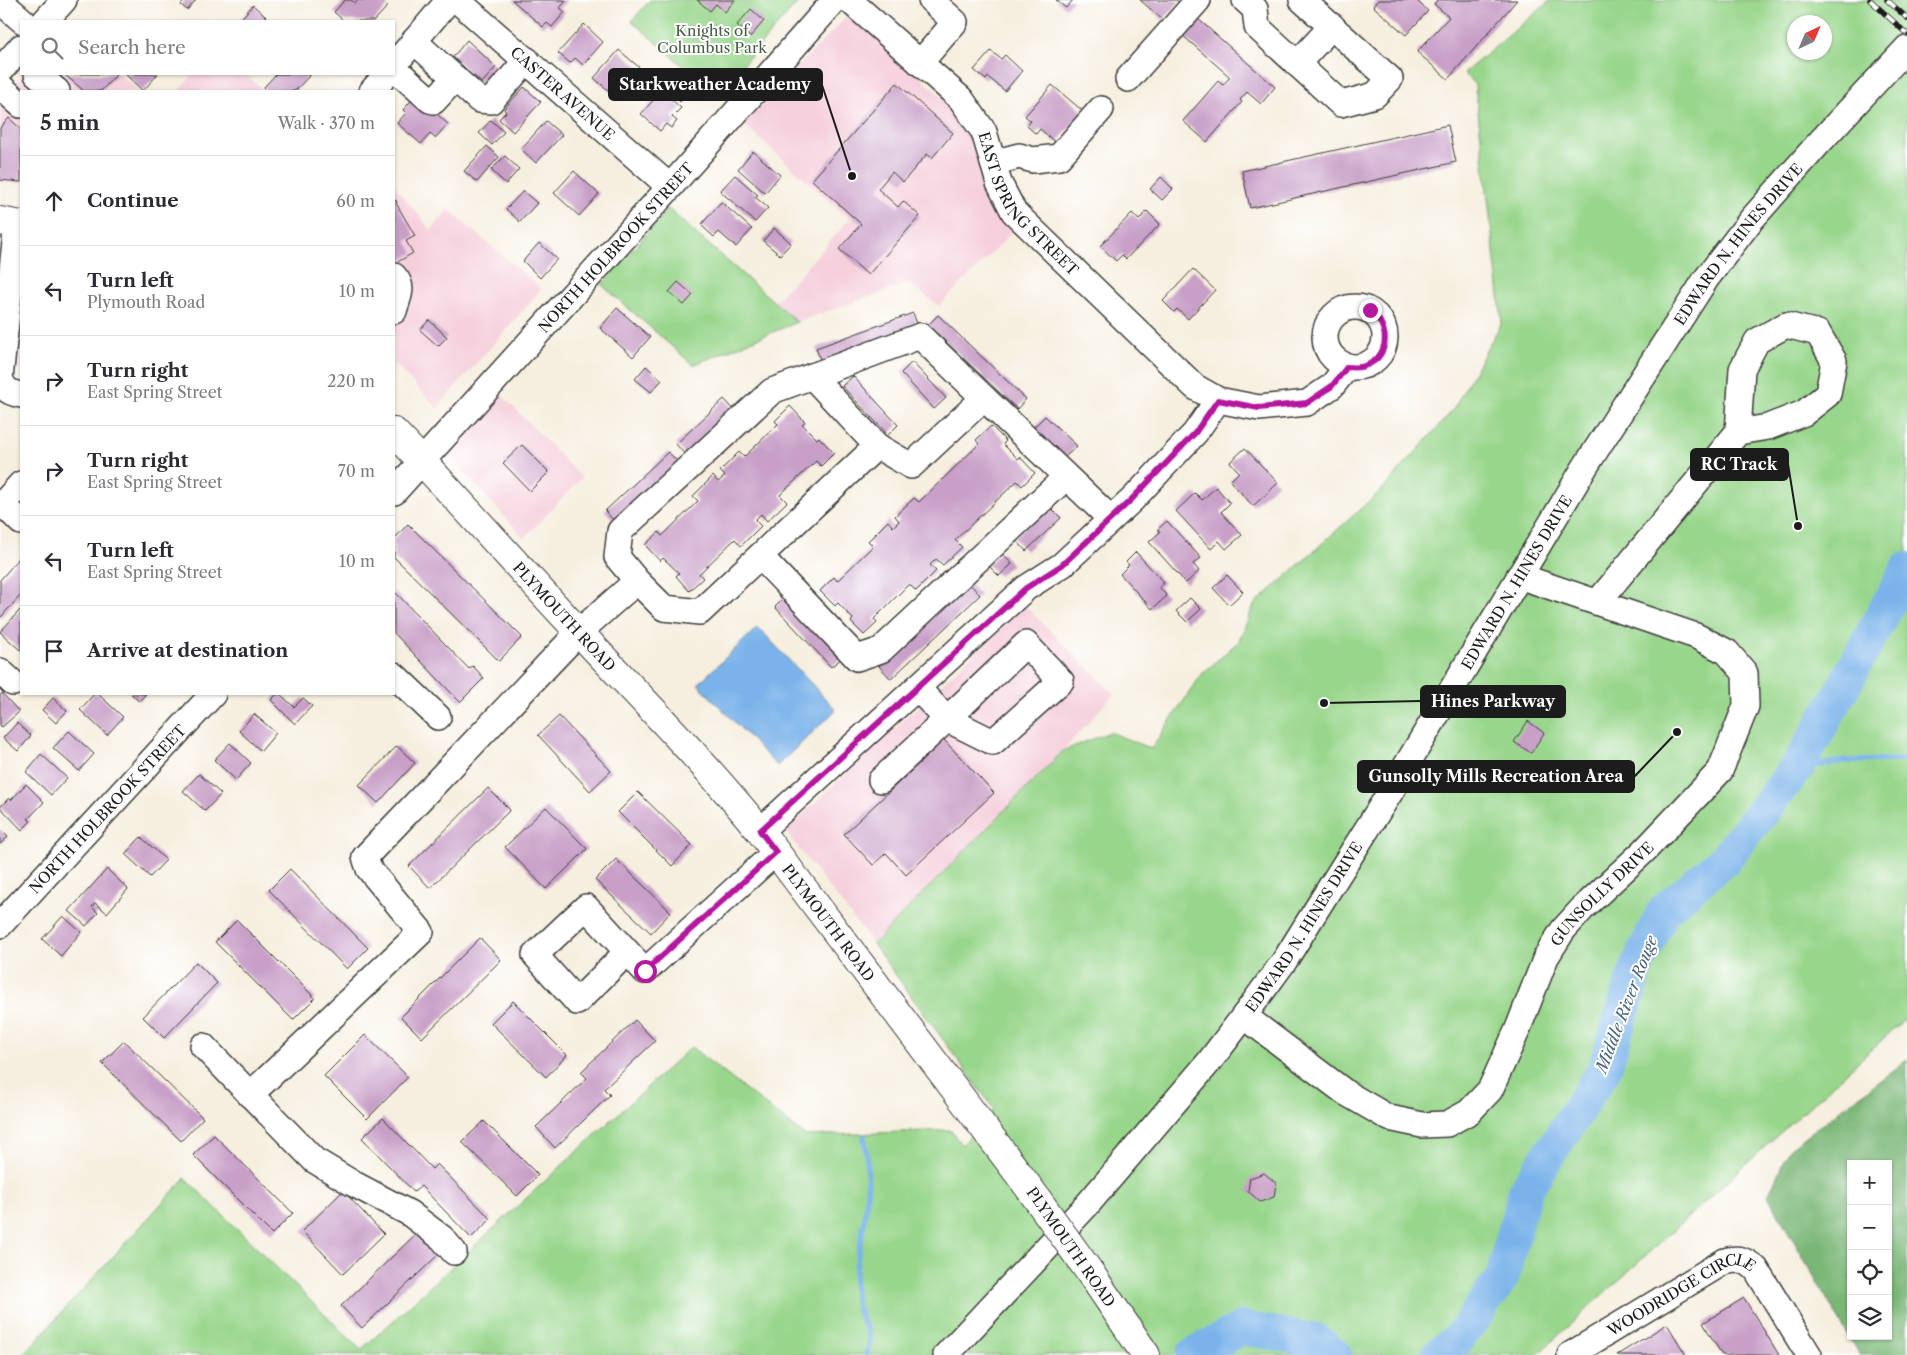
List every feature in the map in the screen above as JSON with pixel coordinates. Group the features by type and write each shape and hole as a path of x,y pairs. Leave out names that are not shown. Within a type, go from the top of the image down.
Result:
{"main road":[{"name":"PLYMOUTH ROAD","path":"395,433 726,789 1030,1189 1146,1355"}],"street":[{"path":"46,20 64,0"},
{"path":"395,66 449,0"},
{"name":"CASTER AVENUE","path":"457,0 670,187"},
{"name":"NORTH HOLBROOK STREET","path":"395,491 670,187 835,0"},
{"name":"EAST SPRING STREET","path":"849,0 961,99 984,132 999,183 1014,212 1195,387 1218,400 1259,408 1307,403 1332,386 1347,367"},
{"path":"920,62 955,22 931,0"},
{"path":"1128,79 1198,0"},
{"path":"1254,3 1257,27 1341,104 1375,95 1390,79 1302,0"},
{"path":"0,1 22,20"},
{"path":"1298,64 1332,26"},
{"path":"414,41 479,100 491,100 527,60"},
{"name":"EDWARD N. HINES DRIVE","path":"946,1355 1087,1206 1209,1062 1244,1016 1284,960 1391,791 1591,458 1706,279 1757,213 1907,48"},
{"path":"395,68 430,100 434,101 455,78"},
{"path":"38,75 56,90"},
{"path":"373,90 386,75"},
{"path":"0,86 20,104"},
{"path":"994,163 1018,156 1033,160 1058,157 1101,109"},
{"path":"13,223 0,378 2,385 10,393 20,395"},
{"path":"395,277 400,283 395,307"},
{"path":"1598,602 1738,432 1742,370 1757,341 1786,325 1818,333 1834,361 1828,394 1804,413 1768,427 1738,432"},
{"path":"877,446 700,612 664,608 637,581 617,557 620,531 772,391 920,336 1111,519"},
{"path":"812,376 877,446 911,466 984,398"},
{"path":"628,952 645,971 917,688 1026,588 1062,565 1132,499 1195,433 1218,400"},
{"path":"760,556 858,658 882,650 1066,477"},
{"path":"20,485 1,506 20,521"},
{"name":"GUNSOLLY DRIVE","path":"1244,1016 1346,1093 1389,1118 1422,1125 1447,1124 1469,1112 1490,1090 1517,1031 1546,957 1563,930 1582,909 1645,850 1720,771 1746,706 1745,673 1727,652 1696,636 1519,576"},
{"path":"250,1095 422,932 368,869 365,857 579,632 637,581"},
{"path":"395,676 438,717"},
{"path":"881,780 947,719 917,688"},
{"name":"NORTH HOLBROOK STREET","path":"0,925 212,695"},
{"path":"203,1046 314,1160 352,1183 409,1213 442,1238 454,1252"},
{"name":"WOODRIDGE CIRCLE","path":"1570,1355 1725,1261 1735,1258 1744,1260 1756,1269 1809,1355"}],"shaded area":[{"path":"850,13 969,122 990,197 1016,225 1003,242 939,306 909,283 797,322 775,302 850,219 743,124"},
{"path":"23,75 120,75 138,90 20,90 20,184 0,182 0,101"},
{"path":"192,75 247,75 264,90 179,90"},
{"path":"395,186 431,230 449,210 542,289 437,408 395,364"},
{"path":"502,395 582,478 524,538 449,456"},
{"path":"1025,606 1114,694 1063,751 873,944 785,831"}],"green space":[{"name":"Knights of Columbus Park","path":"650,0 800,0 716,95 632,21"},
{"path":"1551,0 1907,0 1907,1017 1537,1355 23,1355 185,1178 361,1350 691,1047 805,1136 950,1130 962,1145 994,1109 873,944 1063,751 1110,732 1151,749 1202,674 1239,641 1254,605 1386,486 1453,410 1502,322 1475,85 1464,73"},
{"path":"668,209 797,322 693,365 602,285"},
{"path":"1907,1060 1907,1355 1859,1355 1850,1340 1892,1340 1892,1160 1847,1160 1847,1334 1768,1196 1789,1149"}],"water":[{"path":"758,627 836,710 777,766 698,684"}],"building":[{"path":"185,0 196,0 187,10 181,5"},
{"path":"345,0 351,0 355,3 357,0 382,0 388,6 375,20 343,20 334,12"},
{"path":"512,0 565,0 560,8 565,12 552,27 547,23 543,27"},
{"path":"697,0 735,0 725,12 716,4 710,11"},
{"path":"1056,0 1073,0 1066,8"},
{"path":"1140,0 1176,0 1179,2 1163,20"},
{"path":"1378,0 1416,0 1428,11 1406,35 1373,6"},
{"path":"1437,0 1517,0 1448,79 1417,52 1449,17 1434,4"},
{"path":"253,5 266,17 263,20 240,20"},
{"path":"751,9 764,21 750,37 737,25"},
{"path":"1197,18 1275,87 1261,104 1247,92 1240,100 1242,102 1207,142 1183,121 1218,81 1223,85 1230,77 1182,35"},
{"path":"584,24 603,42 583,65 575,58 570,63 558,53"},
{"path":"467,40 496,67 482,83 474,76 468,84 459,76 466,69 453,57"},
{"path":"619,50 641,69 616,97 594,78"},
{"path":"991,51 1001,59 1005,55 1022,71 1005,91 988,77 986,80 974,70"},
{"path":"680,70 696,84 680,102 672,95 670,98 681,108 672,117 677,121 671,128 666,124 660,131 641,114"},
{"path":"65,75 116,75 102,90 83,90"},
{"path":"126,75 157,75 142,90"},
{"path":"275,75 310,75 296,90 267,90 264,87"},
{"path":"897,83 953,133 932,158 927,154 903,182 892,172 878,189 898,207 903,201 920,216 868,275 839,249 861,224 812,180"},
{"path":"1052,85 1084,112 1056,143 1040,129 1036,134 1027,126 1031,121 1025,116"},
{"path":"524,87 541,102 513,132 499,119 506,112 504,109"},
{"path":"416,95 448,124 435,138 430,134 421,144 397,123 406,113 403,110"},
{"path":"9,118 20,128 20,182 0,180 0,128"},
{"path":"491,120 504,132 492,145 479,133"},
{"path":"546,121 562,135 536,163 521,149"},
{"path":"1448,125 1456,162 1250,208 1242,171"},
{"path":"487,146 499,157 477,182 464,171"},
{"path":"753,151 780,175 765,193 738,169"},
{"path":"505,156 519,169 506,184 491,170"},
{"path":"574,171 599,194 579,216 554,193"},
{"path":"735,175 758,195 755,197 768,208 755,222 720,191"},
{"path":"1161,177 1173,189 1162,200 1150,189"},
{"path":"523,191 537,203 520,222 506,209"},
{"path":"395,200 415,236 406,241 413,253 395,263"},
{"path":"721,202 752,229 736,247 719,232 714,237 701,225"},
{"path":"1147,211 1160,224 1126,259 1122,255 1116,261 1100,246 1132,213 1139,220"},
{"path":"774,228 791,243 780,255 763,241"},
{"path":"539,243 557,259 540,278 523,261"},
{"path":"1193,269 1215,290 1188,319 1177,309 1174,312 1163,301"},
{"path":"678,282 693,295 684,305 669,292"},
{"path":"617,308 650,337 633,357 600,328"},
{"path":"913,313 918,326 821,362 816,348"},
{"path":"938,315 1026,399 1017,409 928,325"},
{"path":"429,320 447,337 438,346 420,330"},
{"path":"912,362 946,398 934,409 901,373"},
{"path":"646,366 662,380 651,392 635,379"},
{"path":"853,376 898,425 888,435 842,386"},
{"path":"724,399 736,412 687,457 676,444"},
{"path":"790,406 805,422 802,424 817,439 819,437 834,453 821,466 816,461 780,495 787,502 767,521 761,514 755,520 761,526 741,546 735,539 699,574 703,578 689,591 676,576 679,573 663,558 660,561 645,545 659,532 662,536 698,501 693,496 713,476 718,482 725,476 720,471 739,452 744,457 778,424 775,421"},
{"path":"1045,416 1077,446 1064,458 1033,428"},
{"path":"991,426 1006,441 1003,444 1018,459 1020,457 1035,473 1022,486 1017,481 955,540 962,547 943,565 936,559 930,565 936,571 916,591 909,584 874,619 877,623 864,635 851,622 853,619 838,603 835,606 820,591 834,577 837,581 873,546 868,541 888,521 893,527 899,521 895,516 914,498 919,502 979,444 976,440"},
{"path":"522,445 549,472 530,491 503,463"},
{"path":"1245,448 1278,483 1253,506 1230,481 1239,472 1230,462"},
{"path":"668,452 679,463 616,523 605,511"},
{"path":"1216,487 1230,503 1221,512 1242,535 1226,549 1219,541 1211,549 1176,511 1195,493 1202,500"},
{"path":"1048,505 1061,518 1026,551 1014,538"},
{"path":"1167,521 1201,558 1193,564 1199,571 1186,583 1149,542 1160,532 1158,529"},
{"path":"408,524 522,637 499,661 395,558 395,538"},
{"path":"1001,552 1012,564 999,576 988,565"},
{"path":"1136,552 1164,583 1159,587 1167,596 1152,609 1120,574 1129,565 1126,562"},
{"path":"20,557 20,596 0,618 0,580"},
{"path":"1227,575 1243,592 1229,605 1213,588"},
{"path":"969,583 980,595 891,679 879,666"},
{"path":"395,592 469,669 473,666 484,678 460,702 395,634"},
{"path":"786,596 843,657 831,667 775,607"},
{"path":"1190,598 1201,609 1187,622 1176,611"},
{"path":"20,610 20,650 0,632"},
{"path":"2,693 19,712 2,727 0,725 0,696"},
{"path":"93,695 99,695 123,717 107,735 80,710"},
{"path":"132,695 145,695 139,701"},
{"path":"276,695 281,695 294,707 303,698 312,706 295,724 271,700"},
{"path":"53,698 67,711 56,723 42,710"},
{"path":"254,714 276,733 261,751 239,731"},
{"path":"559,716 611,771 590,791 538,735"},
{"path":"1528,721 1544,733 1531,753 1514,742"},
{"path":"17,723 31,736 18,751 3,738"},
{"path":"69,731 94,754 79,771 53,748"},
{"path":"944,740 994,793 906,875 886,853 873,865 844,834"},
{"path":"230,743 251,763 236,780 214,760"},
{"path":"397,746 415,763 378,803 359,785"},
{"path":"41,754 67,778 51,795 26,772"},
{"path":"199,774 221,794 205,811 183,791"},
{"path":"26,784 44,802 28,819 31,821 22,830 0,807 9,798 11,800"},
{"path":"488,788 510,810 430,888 409,866"},
{"path":"638,792 692,845 672,866 618,812"},
{"path":"546,807 587,849 546,889 505,847"},
{"path":"0,829 8,837 0,844"},
{"path":"141,837 166,860 150,877 125,854"},
{"path":"616,859 671,912 651,933 595,880"},
{"path":"107,869 128,889 107,913 95,903 92,907 98,913 86,926 69,911"},
{"path":"290,869 368,948 347,969 269,890"},
{"path":"63,916 81,932 61,956 42,939"},
{"path":"237,920 315,998 293,1020 215,942"},
{"path":"480,938 501,960 422,1038 401,1017"},
{"path":"196,962 217,983 164,1038 143,1017"},
{"path":"513,1001 567,1055 546,1077 491,1023"},
{"path":"635,1020 655,1041 604,1089 610,1095 555,1148 536,1127 587,1078 581,1072"},
{"path":"365,1035 408,1077 367,1119 324,1076"},
{"path":"124,1041 203,1118 181,1141 102,1063"},
{"path":"383,1118 432,1169 437,1164 491,1219 471,1238 421,1186 414,1192 362,1138"},
{"path":"484,1121 538,1175 517,1196 462,1142"},
{"path":"214,1135 293,1213 272,1234 193,1155"},
{"path":"1264,1173 1276,1183 1274,1197 1260,1202 1248,1191 1250,1178"},
{"path":"343,1191 384,1234 343,1274 302,1231"},
{"path":"421,1229 442,1251 362,1328 341,1306"},
{"path":"1744,1298 1779,1355 1722,1355 1703,1323"},
{"path":"1667,1324 1686,1355 1617,1355"}],"waterway":[{"name":"Middle River Rouge","path":"1438,1355 1460,1337 1502,1278 1525,1191 1604,1070 1638,964 1664,910 1724,860 1798,766 1839,695 1907,569"},
{"path":"1798,766 1844,761 1907,760"},
{"path":"864,1137 867,1189 855,1273 855,1294 858,1311 870,1339 866,1355"},
{"name":"Middle River Rouge","path":"1193,1355 1242,1328 1318,1341 1335,1355"}],"railway":[{"path":"1870,0 1907,34"},
{"path":"1887,0 1907,18"}],"place":[{"name":"Starkweather Academy","path":"852,176"},
{"name":"RC Track","path":"1798,526"},
{"name":"Hines Parkway","path":"1324,703"},
{"name":"Gunsolly Mills Recreation Area","path":"1677,732"}],"route":[{"path":"645,971 776,852 760,831 1026,588 1062,565 1132,499 1195,433 1218,400 1259,408 1307,403 1332,386 1347,367 1366,366 1374,361 1381,354 1385,344 1385,335 1383,325 1370,310"}]}
